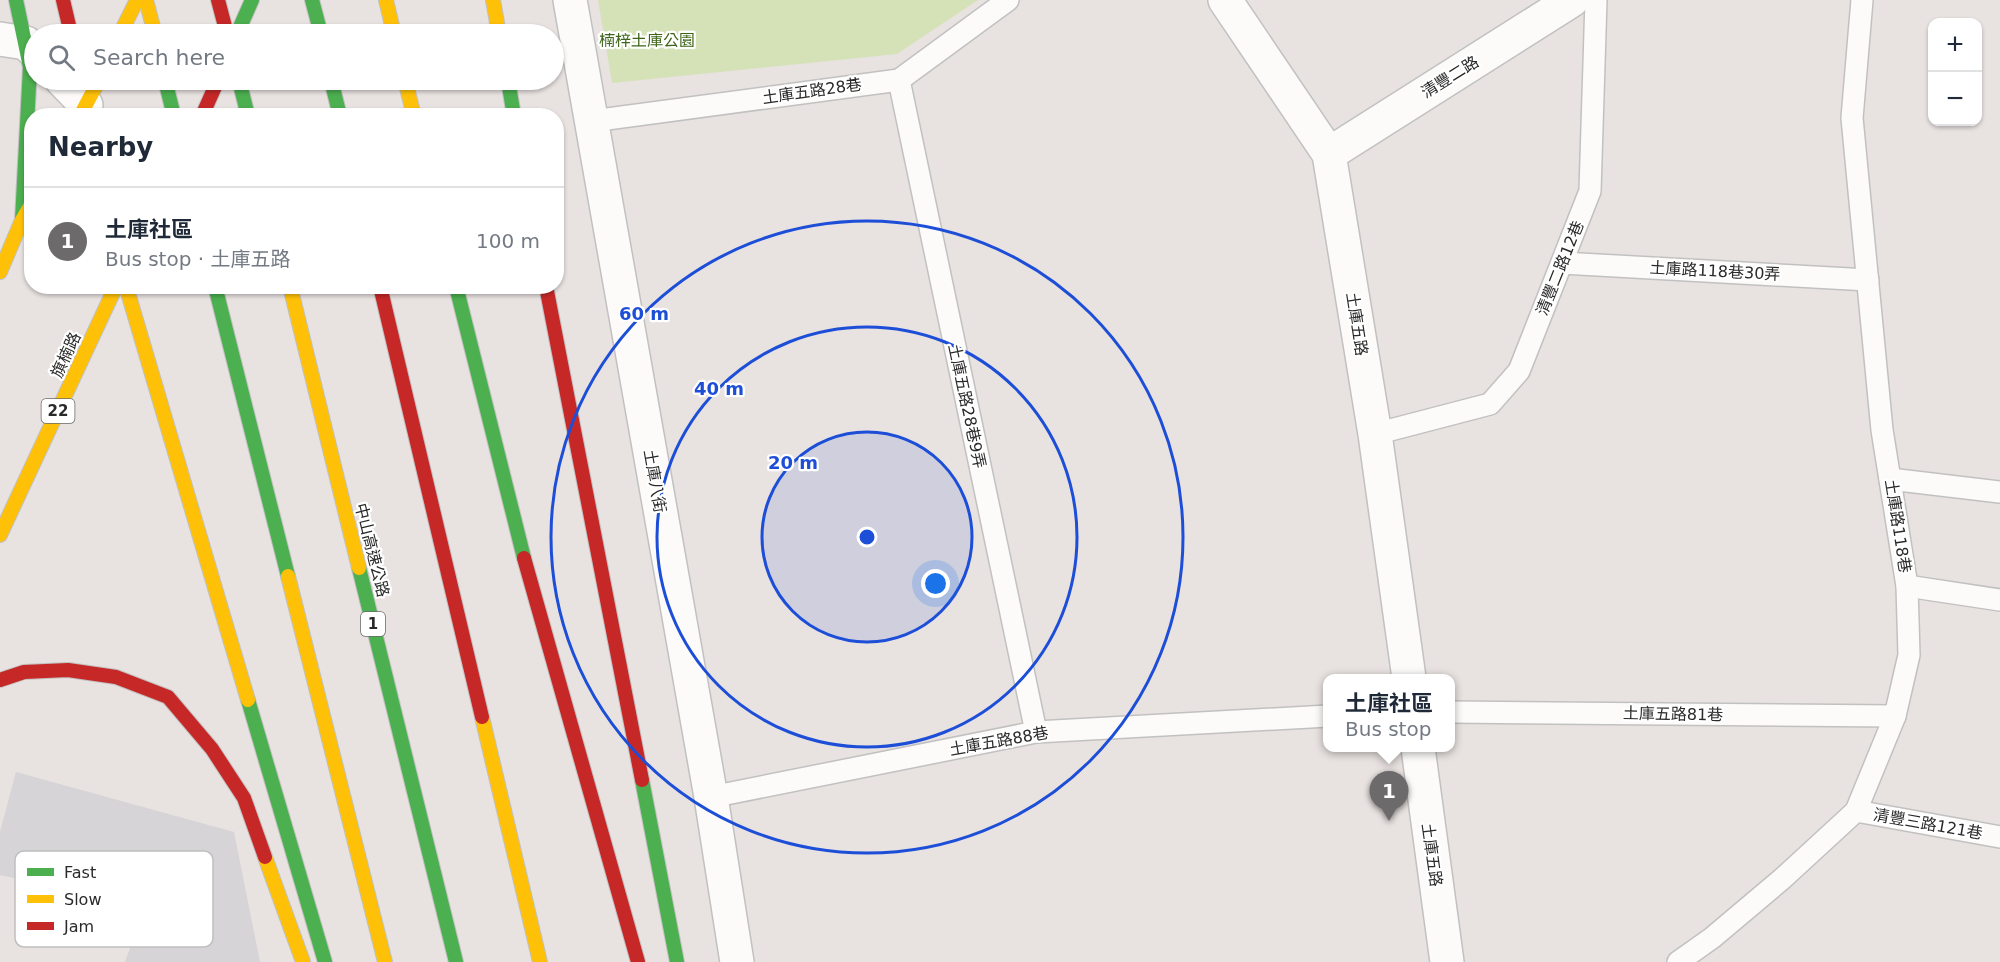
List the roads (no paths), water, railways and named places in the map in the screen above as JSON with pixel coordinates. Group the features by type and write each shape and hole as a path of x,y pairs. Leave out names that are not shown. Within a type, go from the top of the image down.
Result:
{"main road":[{"path":"16,0 20,44"},
{"path":"63,0 69,24"},
{"path":"125,24 137,0"},
{"path":"147,0 153,24"},
{"path":"219,0 225,24"},
{"path":"241,24 252,0"},
{"path":"386,0 392,24"},
{"path":"493,0 497,24"},
{"path":"313,2 318,24"},
{"path":"28,108 29,90"},
{"path":"168,90 172,108"},
{"path":"206,108 214,90"},
{"path":"241,90 246,108"},
{"path":"334,90 338,108"},
{"path":"408,90 412,108"},
{"path":"510,90 513,108"},
{"path":"22,220 24,182"},
{"path":"0,272 24,217"},
{"name":"旗楠路","path":"0,535 112,294"},
{"path":"128,294 325,962"},
{"path":"217,294 385,962"},
{"name":"中山高速公路","path":"292,294 456,962"},
{"path":"382,294 540,962"},
{"path":"458,294 516,530 638,962"},
{"path":"548,294 677,962"},
{"path":"0,680 24,672 68,670 116,676 168,697 212,749 244,798 303,962"}],"street":[{"name":"土庫八街","path":"570,0 711,796 737,962"},
{"name":"土庫五路","path":"1225,0 1329,154 1375,434 1408,674"},
{"name":"清豐二路","path":"1329,154 1572,0"},
{"name":"土庫五路","path":"1419,752 1447,962"}],"lane":[{"name":"土庫五路28巷","path":"592,121 899,80 1008,0"},
{"name":"清豐二路12巷","path":"1375,434 1490,404 1519,371 1590,191 1596,0"},
{"name":"土庫路118巷","path":"1678,962 1712,938 1782,879 1856,811 1894,716 1909,655 1907,586 1882,430 1852,118 1862,0"},
{"name":"土庫五路28巷9弄","path":"899,80 1036,732"},
{"name":"土庫路118巷30弄","path":"1562,263 1868,280"},
{"path":"1890,479 2000,492"},
{"path":"1907,586 2000,600"},
{"name":"土庫五路81巷","path":"1455,712 1894,716"},
{"name":"土庫五路88巷","path":"711,796 1036,732 1323,716"},
{"name":"清豐三路121巷","path":"1856,811 2000,837"}],"place":[{"name":"土庫社區","path":"1389,821"}],"park label":[{"name":"楠梓土庫公園","path":"647,40"}]}
